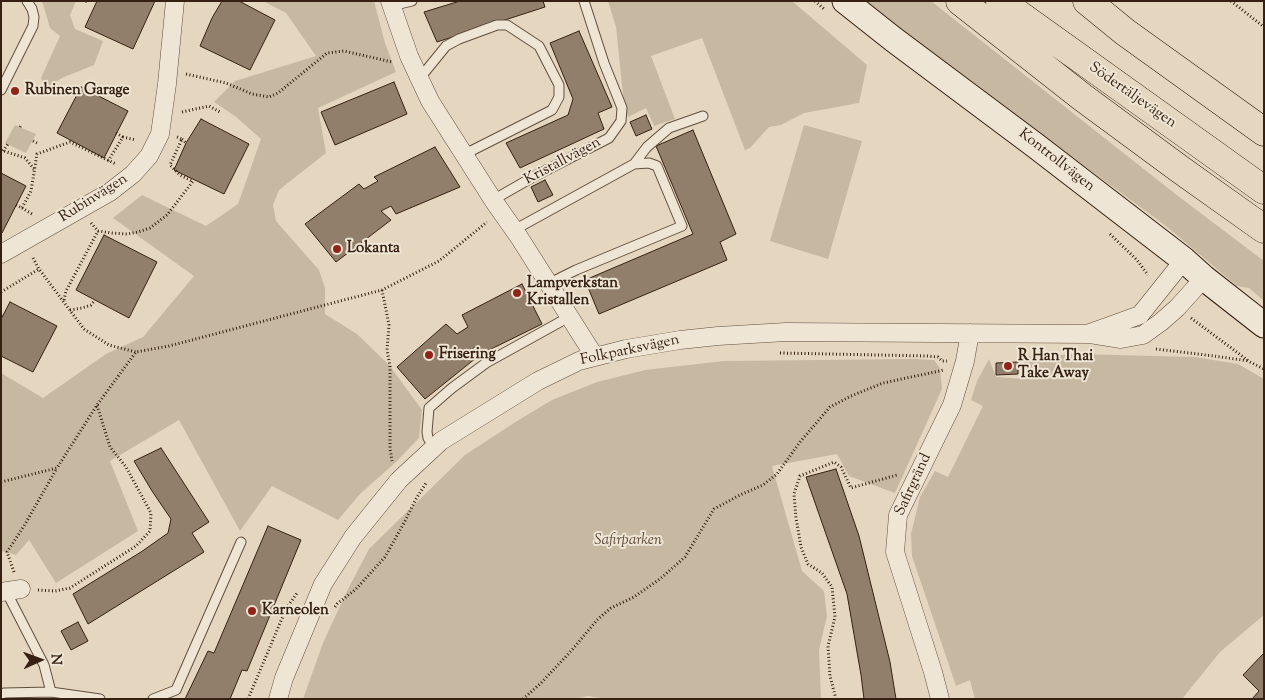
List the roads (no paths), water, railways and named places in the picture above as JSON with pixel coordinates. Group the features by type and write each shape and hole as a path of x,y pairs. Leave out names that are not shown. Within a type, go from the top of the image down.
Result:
{"highway":[{"path":"960,1 1082,97 1264,229"},
{"name":"Södertäljevägen","path":"1000,1 1264,190"},
{"path":"1087,1 1126,32 1264,132"}],"street":[{"name":"Rubinvägen","path":"1,254 110,192 133,174 149,156 160,134 175,1"},
{"name":"Kontrollvägen","path":"846,1 893,39 1184,260 1264,325"},
{"path":"391,4 409,56 430,101 595,357"},
{"name":"Folkparksvägen","path":"1090,334 1140,315 1184,260"},
{"name":"Folkparksvägen","path":"278,699 284,678 324,584 352,537 399,480 441,441 538,381 578,361 680,340 786,332 1090,334 1121,339 1143,335 1161,322 1177,308 1204,278"},
{"name":"Safirgränd","path":"940,699 896,552 898,515 952,404 966,361 970,332"}],"lane":[{"path":"1,90 33,26 34,17 27,1"},
{"path":"391,4 412,1"},
{"name":"Kristallvägen","path":"494,200 532,176 609,138 621,121 622,108 604,63 584,1"},
{"path":"417,72 446,46 459,39 497,25 507,25 539,46 559,85 559,97 552,110 465,154"},
{"path":"1,90 30,32"},
{"path":"514,230 634,164 647,147 669,128 703,116"},
{"path":"548,284 576,270 682,226 657,166 649,163 634,164"},
{"path":"434,448 426,432 430,408 452,388 486,363 569,317"},
{"path":"153,699 176,690 240,542"},
{"path":"9,591 44,665 51,692"},
{"path":"1,695 4,693 51,692 100,699"}],"place":[{"name":"Rubinen Garage","path":"15,91"},
{"name":"Lokanta","path":"337,249"},
{"name":"Lampverkstan Kristallen","path":"517,293"},
{"name":"Frisering","path":"429,355"},
{"name":"R Han Thai Take Away","path":"1008,366"},
{"name":"Karneolen","path":"252,611"}],"park label":[{"name":"Safirparken","path":"628,541"}]}
